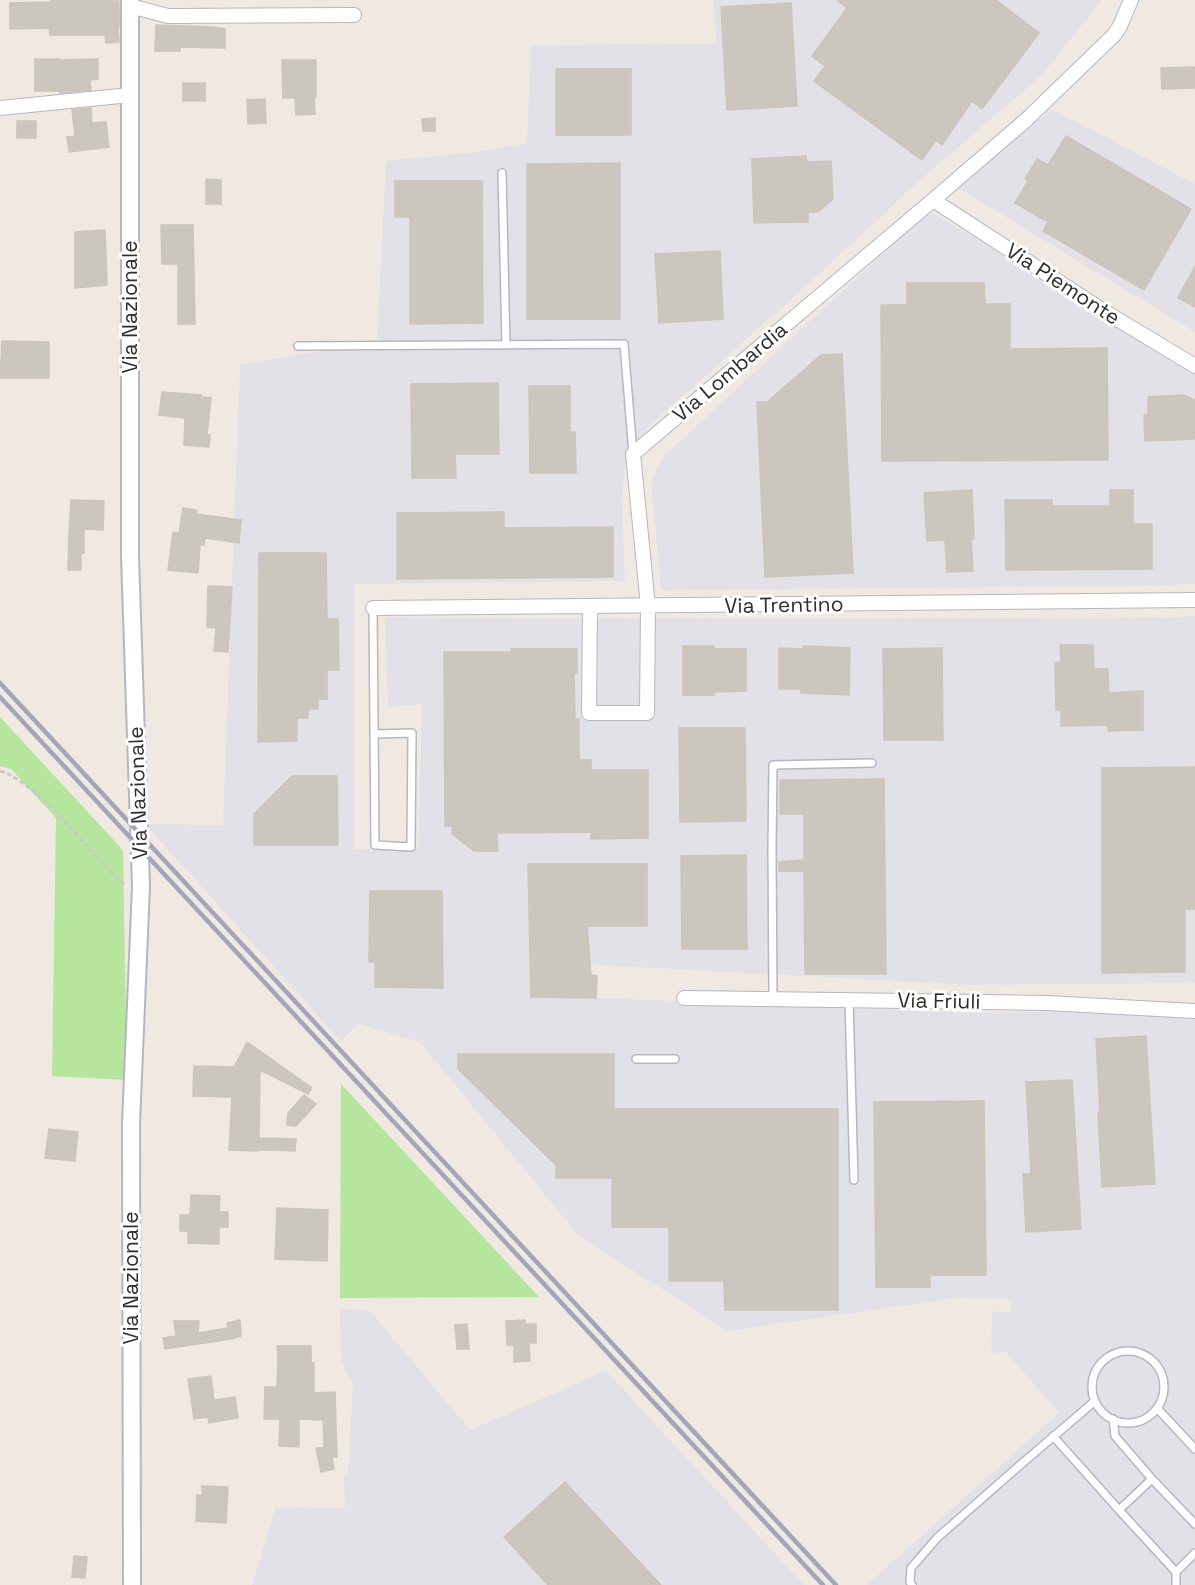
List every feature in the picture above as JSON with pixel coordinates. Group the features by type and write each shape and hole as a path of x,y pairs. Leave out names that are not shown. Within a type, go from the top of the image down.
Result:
{"street":[{"name":"Via Lombardia","path":"633,454 1026,120 1107,43 1119,29 1131,0"},
{"path":"130,3 168,16 354,15"},
{"name":"Via Nazionale","path":"130,3 130,556 141,886 131,1124 132,1585"},
{"path":"0,108 130,95"},
{"name":"Via Piemonte","path":"933,201 1099,308 1195,366"},
{"path":"590,607 589,713 647,713 648,606 633,454"},
{"name":"Via Trentino","path":"373,608 1195,600"},
{"name":"Via Friuli","path":"684,998 1047,1003 1195,1011"}],"lane":[{"path":"502,173 506,344"},
{"path":"298,346 624,344 633,454"},
{"path":"373,608 374,734 375,845 411,847 412,733 374,734"},
{"path":"773,999 773,765 872,763"},
{"path":"849,1000 854,1180"},
{"path":"636,1059 675,1059"},
{"path":"1132,1351 1144,1354 1154,1361 1161,1372 1164,1384 1163,1396 1157,1408 1148,1416 1137,1421 1125,1422 1105,1414 1095,1401 1092,1389 1093,1377 1099,1365 1108,1357 1119,1352 1132,1351"},
{"path":"912,1585 910,1582 911,1568 937,1538 1095,1401"},
{"path":"1157,1408 1195,1449"},
{"path":"1113,1419 1115,1436 1195,1524"},
{"path":"1053,1436 1176,1572 1176,1585"},
{"path":"1119,1510 1152,1479"},
{"path":"1176,1572 1195,1553"}],"path":[{"path":"0,771 7,772 38,793 109,872 127,887 141,886"}],"shaded area":[{"path":"713,0 1102,0 1041,76 912,187 829,265 647,428 626,459 622,498 625,581 354,584 354,849 418,849 422,704 388,707 385,618 1161,618 1195,616 1195,983 971,985 578,964 579,997 976,1013 1195,1010 1195,1585 867,1585 1059,1413 1006,1352 991,1353 992,1311 1011,1312 1011,1299 957,1298 727,1331 578,1235 420,1042 359,1024 341,1041 145,824 223,825 240,364 377,343 386,161 476,152 527,143 531,45 717,44"},
{"path":"1053,110 1195,184 1195,332 955,186 992,153"},
{"path":"929,211 1195,369 1195,584 661,590 651,482 663,457"},
{"path":"340,1308 370,1311 470,1430 606,1371 804,1585 252,1585 276,1507 345,1508 344,1476 348,1475 353,1384 341,1361"}],"green space":[{"path":"0,717 123,850 127,1080 52,1076 56,818 11,769 0,766"},
{"path":"341,1084 539,1297 340,1298"}],"building":[{"path":"51,0 119,1 119,42 106,43 105,35 50,35 49,28 10,29 10,3 51,2"},
{"path":"837,0 996,0 1039,33 982,109 972,101 942,145 936,140 922,160 814,81 825,66 812,56 847,8"},
{"path":"791,3 797,106 727,110 721,7"},
{"path":"156,25 225,29 225,48 180,47 180,51 155,51"},
{"path":"35,59 98,59 98,79 90,80 91,90 60,93 60,91 35,91"},
{"path":"282,60 316,60 315,114 296,115 295,98 283,98"},
{"path":"1195,67 1195,88 1162,89 1161,68"},
{"path":"556,69 631,69 631,135 556,135"},
{"path":"183,83 205,83 205,101 183,101"},
{"path":"265,99 266,123 248,124 247,100"},
{"path":"91,108 92,123 106,122 109,147 69,152 67,137 75,136 72,110"},
{"path":"435,118 435,131 423,131 422,119"},
{"path":"17,121 36,121 36,138 17,138"},
{"path":"1066,136 1191,209 1144,290 1043,231 1048,222 1015,203 1037,159 1048,165"},
{"path":"806,156 807,162 831,161 833,199 818,212 808,212 808,222 754,223 752,159"},
{"path":"620,163 620,319 527,319 527,164"},
{"path":"206,179 221,180 221,204 206,204"},
{"path":"395,181 482,181 483,323 410,324 410,217 395,217"},
{"path":"161,225 193,225 195,324 178,324 178,264 162,264"},
{"path":"105,230 107,285 75,288 75,232"},
{"path":"720,251 723,319 659,323 655,254"},
{"path":"1195,266 1195,307 1178,298"},
{"path":"907,283 984,283 985,304 1010,304 1010,349 1107,348 1108,460 882,461 881,305 907,305"},
{"path":"2,341 49,342 49,378 0,378"},
{"path":"842,354 853,573 765,577 757,402 767,402 821,355"},
{"path":"498,383 499,454 455,454 456,478 412,478 411,384"},
{"path":"529,386 570,386 570,432 575,432 576,473 530,473"},
{"path":"162,392 211,398 207,435 210,435 209,447 184,445 185,418 159,415"},
{"path":"1183,395 1195,400 1195,439 1145,441 1144,415 1148,414 1148,397"},
{"path":"972,490 973,571 947,572 945,540 927,541 924,493"},
{"path":"1110,490 1133,490 1133,524 1152,524 1152,569 1006,570 1005,500 1052,500 1052,506 1110,506"},
{"path":"71,500 104,501 103,530 84,529 81,570 68,570"},
{"path":"183,508 197,510 196,514 241,520 239,543 205,538 204,545 200,545 198,573 168,570 173,532 179,533"},
{"path":"504,512 504,528 613,527 613,577 397,579 397,513"},
{"path":"259,553 326,553 327,619 338,619 339,670 327,670 327,699 318,699 318,709 308,709 308,718 297,718 297,741 258,742"},
{"path":"208,586 232,587 228,652 214,651 216,628 207,627"},
{"path":"1060,645 1093,645 1094,669 1108,669 1109,693 1143,691 1143,730 1108,731 1108,725 1061,726 1061,710 1056,710 1055,663 1061,662"},
{"path":"683,646 746,649 746,691 714,692 714,695 683,695"},
{"path":"803,646 850,648 849,695 801,693 801,689 779,689 779,648 803,649"},
{"path":"942,648 943,740 884,740 883,649"},
{"path":"511,649 577,649 577,673 574,673 575,719 579,719 579,760 591,760 591,770 648,770 648,838 591,839 591,832 497,833 498,851 474,851 452,834 452,826 445,826 444,652 511,652"},
{"path":"679,728 745,728 746,821 680,822"},
{"path":"1195,767 1195,909 1185,909 1185,972 1102,973 1102,768"},
{"path":"292,776 337,776 338,845 254,845 254,814"},
{"path":"884,779 886,974 805,974 804,871 779,871 779,862 804,860 804,814 780,814 780,780"},
{"path":"746,855 747,949 682,949 681,856"},
{"path":"528,864 647,864 647,926 587,926 591,975 597,976 596,998 531,997"},
{"path":"370,891 442,891 443,988 375,987 375,962 369,962"},
{"path":"1146,1036 1155,1184 1102,1187 1096,1039"},
{"path":"247,1042 312,1088 308,1094 260,1070 259,1138 296,1139 295,1151 229,1150 232,1097 193,1096 194,1066 234,1067"},
{"path":"458,1054 614,1054 614,1109 838,1109 838,1310 725,1310 724,1281 669,1281 669,1227 612,1227 612,1178 556,1178 556,1165 458,1069"},
{"path":"1072,1080 1081,1229 1026,1232 1023,1174 1031,1174 1026,1082"},
{"path":"304,1095 316,1104 296,1126 287,1125 288,1113"},
{"path":"984,1101 986,1275 930,1275 930,1287 876,1287 874,1102"},
{"path":"49,1129 78,1132 75,1161 45,1158"},
{"path":"191,1195 220,1196 219,1212 228,1212 228,1227 219,1227 219,1244 188,1243 188,1231 180,1231 180,1215 190,1215"},
{"path":"277,1208 328,1210 327,1261 275,1259"},
{"path":"240,1320 241,1336 165,1349 163,1338 176,1336 174,1321 199,1321 198,1333 228,1328 227,1323"},
{"path":"525,1320 525,1324 536,1324 536,1343 529,1343 530,1361 514,1362 514,1345 507,1345 506,1321"},
{"path":"467,1324 469,1349 457,1349 455,1325"},
{"path":"277,1346 311,1346 311,1363 314,1363 314,1393 335,1392 337,1457 332,1457 334,1469 321,1472 316,1448 324,1448 323,1420 299,1419 299,1447 279,1446 280,1419 264,1419 265,1387 277,1387"},
{"path":"211,1376 214,1400 235,1397 238,1418 209,1423 208,1417 194,1419 188,1379"},
{"path":"565,1482 661,1585 548,1585 504,1537"},
{"path":"202,1486 228,1487 226,1523 196,1521 197,1495 202,1496"},
{"path":"74,1556 87,1557 85,1578 72,1577"}],"railway":[{"path":"0,683 836,1585"},
{"path":"0,697 823,1585"}]}
